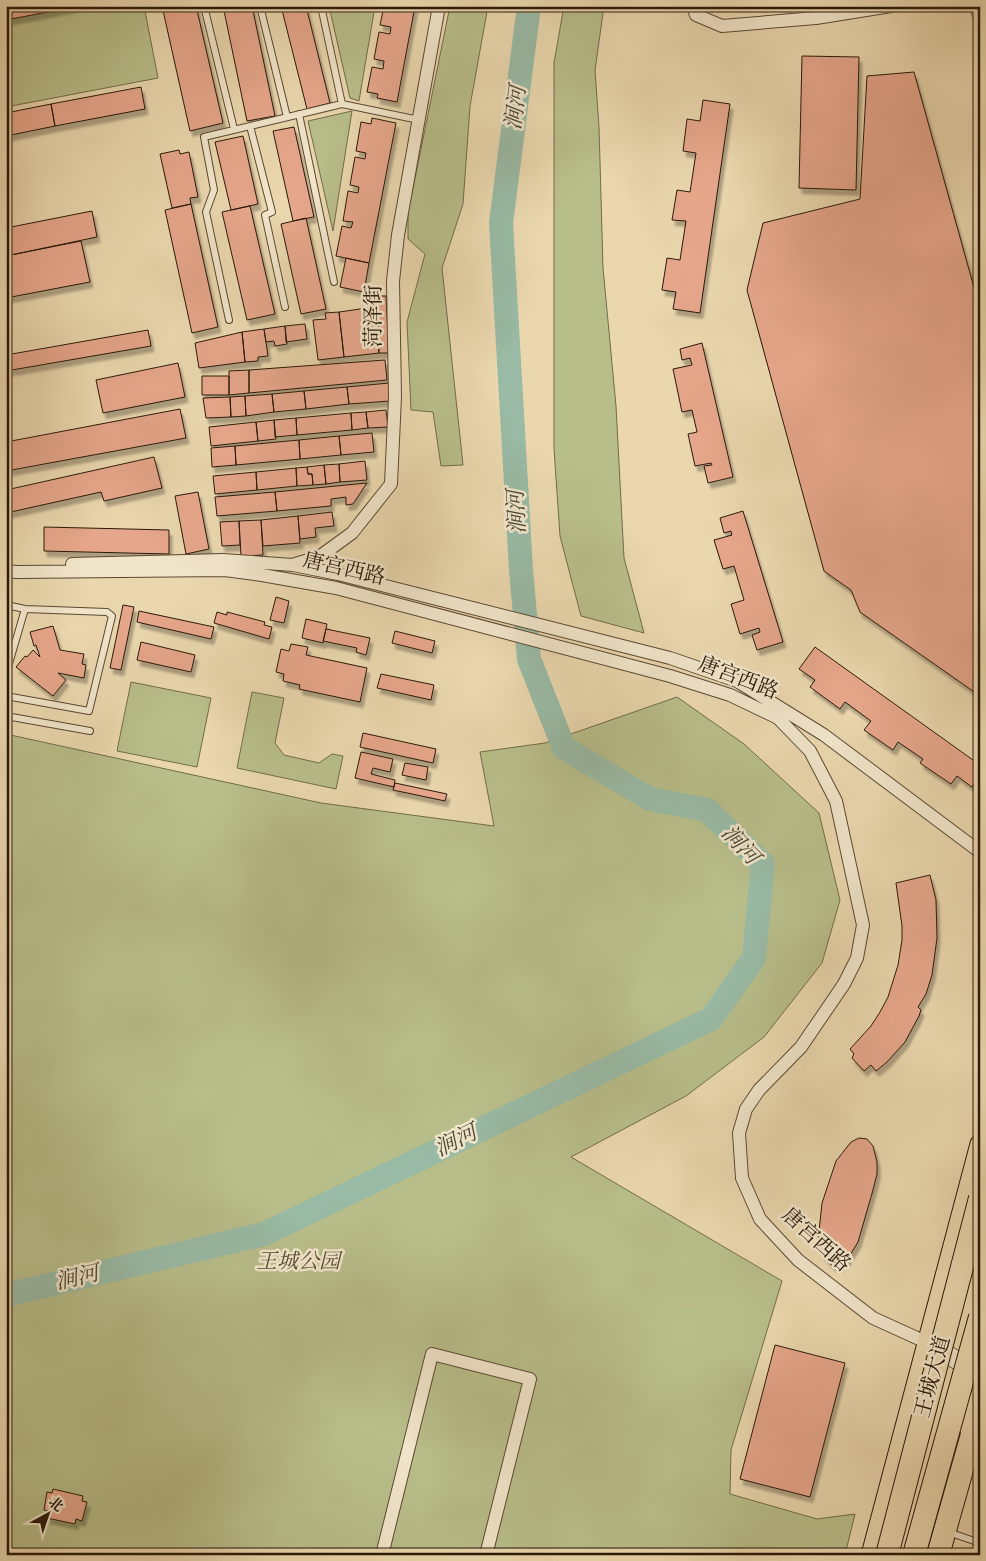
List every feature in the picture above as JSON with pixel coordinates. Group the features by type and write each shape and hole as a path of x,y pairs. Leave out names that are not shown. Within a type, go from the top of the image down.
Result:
{"highway":[{"name":"王城大道","path":"886,1555 980,1198"},
{"name":"王城大道","path":"914,1555 980,1317"},
{"path":"938,1555 980,1406"}],"main road":[{"path":"978,6 980,11"},
{"path":"871,1555 980,1144"},
{"name":"唐宫西路","path":"928,1343 979,1368"},
{"path":"927,1555 979,1368"},
{"path":"948,1555 980,1434"}],"street":[{"name":"菏泽街","path":"293,565 319,557 352,532 391,484 395,397 393,281 398,234 439,6"},
{"path":"693,6 696,15 722,26 816,18 891,6"},
{"name":"唐宫西路","path":"6,563 29,565 223,560 293,565 338,574 670,658 737,681 810,726 980,852"},
{"path":"287,579 293,565"},
{"name":"唐宫西路","path":"6,571 225,570 336,588 670,676 730,695 778,718 810,751 836,801 863,925 857,958 844,984 801,1047 759,1090 746,1109 739,1133 742,1178 760,1220 798,1260 873,1318 928,1343"},
{"path":"382,1555 432,1354 530,1379 486,1555"}],"lane":[{"path":"204,6 234,129"},
{"path":"260,6 287,117"},
{"path":"321,6 342,104"},
{"path":"229,320 206,212 214,190 204,137 342,104 419,120"},
{"path":"299,114 334,282"},
{"path":"250,126 272,212 265,214 285,307"},
{"path":"6,605 25,609 107,612 112,616 89,711 6,696"},
{"path":"6,674 25,609"},
{"path":"6,716 90,731"},
{"path":"954,1534 980,1542"}],"green space":[{"path":"6,6 144,6 158,78 6,107"},
{"path":"329,6 375,6 359,101 350,98"},
{"path":"450,6 488,6 470,106 463,204 442,268 463,465 441,466 433,412 411,410 407,322 425,254 408,239 408,213"},
{"path":"564,6 604,6 595,70 599,127 603,268 616,406 624,558 644,633 581,616 560,536 554,449 554,63"},
{"path":"352,111 333,231 308,121"},
{"path":"131,682 211,698 197,767 117,751"},
{"path":"252,692 284,698 275,743 284,755 319,763 332,754 343,756 336,789 237,768"},
{"name":"王城公园","path":"677,697 744,744 819,813 840,900 822,963 764,1037 686,1096 571,1157 782,1281 731,1450 730,1494 817,1519 855,1514 845,1555 6,1555 6,734 321,803 494,826 480,752 545,743"}],"building":[{"path":"6,6 74,6 74,7 6,20"},
{"path":"162,6 196,6 223,123 190,131"},
{"path":"223,6 252,6 275,116 247,121"},
{"path":"281,6 306,6 330,103 307,109"},
{"path":"384,6 415,6 397,102 377,98 378,94 367,92 372,67 383,69 384,61 374,59 379,32 390,34 391,27 380,25"},
{"path":"802,56 859,57 856,190 799,188"},
{"path":"914,72 980,309 980,696 860,612 851,590 824,571 747,290 763,223 860,199 867,76"},
{"path":"141,87 145,109 55,126 51,104"},
{"path":"703,100 730,104 700,313 673,309 676,292 662,290 667,258 680,260 686,221 672,220 677,190 690,192 696,153 683,151 687,119 700,121"},
{"path":"51,104 55,126 6,136 6,113"},
{"path":"372,118 396,123 369,263 336,256 342,226 351,228 353,222 343,221 348,191 358,193 359,187 350,185 355,157 365,159 366,153 356,151 361,122 371,124"},
{"path":"294,127 314,217 293,221 273,131"},
{"path":"243,136 258,204 231,210 215,142"},
{"path":"179,150 180,154 189,152 198,197 190,198 191,204 172,208 160,154"},
{"path":"191,204 218,327 192,333 165,210"},
{"path":"250,206 275,314 247,320 222,212"},
{"path":"92,211 97,237 6,256 6,228"},
{"path":"306,218 326,309 301,314 281,224"},
{"path":"81,241 90,282 6,298 6,256"},
{"path":"346,258 369,263 364,292 340,287"},
{"path":"378,296 386,296 389,353 379,353"},
{"path":"374,307 379,353 344,357 339,312"},
{"path":"339,312 344,357 318,360 313,320 326,319 325,313"},
{"path":"305,324 307,339 286,342 285,326"},
{"path":"285,326 287,344 275,346 274,341 266,342 264,329"},
{"path":"264,329 268,356 258,357 258,361 245,362 242,332"},
{"path":"148,330 151,346 6,371 6,355"},
{"path":"242,332 245,362 199,368 195,343"},
{"path":"702,343 733,477 708,483 704,466 712,465 711,463 695,466 688,434 697,432 692,410 682,412 673,369 692,365 690,358 682,360 680,349"},
{"path":"385,360 387,380 249,393 249,370"},
{"path":"178,363 185,397 103,413 96,380"},
{"path":"249,370 249,393 229,395 229,371"},
{"path":"202,376 229,376 229,395 202,395"},
{"path":"389,383 390,401 349,404 347,387"},
{"path":"347,387 349,404 306,409 304,391"},
{"path":"304,391 306,409 274,412 272,394"},
{"path":"272,394 274,412 246,416 245,396"},
{"path":"245,396 246,416 231,417 230,397"},
{"path":"230,397 231,417 206,418 203,398"},
{"path":"180,409 186,438 6,471 6,442"},
{"path":"386,410 388,427 368,428 366,412"},
{"path":"366,412 368,428 352,430 351,413"},
{"path":"351,413 352,430 297,435 296,418"},
{"path":"296,418 297,435 275,437 274,420"},
{"path":"274,420 276,439 258,441 256,422"},
{"path":"256,422 258,441 211,446 209,427"},
{"path":"372,433 374,452 341,455 339,436"},
{"path":"339,436 341,455 300,459 299,440"},
{"path":"299,440 300,459 236,465 235,446"},
{"path":"235,446 236,465 212,467 211,448"},
{"path":"154,457 162,488 104,501 101,492 6,513 6,490"},
{"path":"365,461 367,480 340,482 339,464"},
{"path":"339,464 340,482 326,484 324,465"},
{"path":"324,465 326,484 313,485 312,474 308,474 307,467"},
{"path":"307,467 308,474 312,474 313,485 297,486 296,468"},
{"path":"296,468 297,486 257,490 256,472"},
{"path":"256,472 257,490 215,494 213,476"},
{"path":"367,483 353,504 346,505 346,497 331,499 331,506 277,511 275,492"},
{"path":"198,492 209,549 186,554 175,496"},
{"path":"275,492 277,511 217,516 215,497"},
{"path":"743,511 783,642 757,650 752,635 760,632 759,628 740,634 731,604 744,600 734,566 723,569 714,540 732,535 731,531 724,533 720,518"},
{"path":"332,512 334,526 315,528 316,537 300,539 298,516"},
{"path":"298,516 300,543 263,546 261,520"},
{"path":"261,520 263,555 241,556 239,521"},
{"path":"239,521 240,545 222,546 220,522"},
{"path":"44,527 169,530 169,554 44,551"},
{"path":"276,597 289,601 284,623 270,620"},
{"path":"123,605 134,607 121,670 110,668"},
{"path":"139,611 214,627 211,639 137,622"},
{"path":"217,612 227,615 227,612 265,622 264,625 272,627 269,639 214,623"},
{"path":"306,619 327,624 323,643 302,638"},
{"path":"53,626 60,650 84,654 82,664 86,665 84,678 58,673 66,680 53,696 16,667 33,650 40,657 30,632"},
{"path":"326,629 370,638 366,655 356,652 357,648 323,641"},
{"path":"395,631 435,641 432,653 392,643"},
{"path":"141,642 195,655 191,672 137,660"},
{"path":"291,644 308,647 306,655 367,668 360,702 299,689 300,685 283,681 284,674 276,672 281,649 289,651"},
{"path":"815,647 980,765 980,776 972,787 957,776 951,784 920,763 923,759 898,742 893,750 864,730 871,721 845,702 840,709 810,687 815,680 799,669"},
{"path":"381,674 434,685 431,700 377,688"},
{"path":"363,733 436,749 433,763 360,747"},
{"path":"361,752 393,759 390,772 373,768 371,774 395,780 394,787 355,778"},
{"path":"405,763 428,767 426,780 402,775"},
{"path":"395,783 447,794 445,801 393,790"},
{"path":"930,875 936,900 937,938 932,975 926,994 918,1007 921,1010 919,1016 905,1042 887,1062 876,1071 871,1065 864,1071 852,1058 854,1054 850,1049 871,1026 880,1012 888,997 898,965 902,926 896,883"},
{"path":"859,1138 867,1139 873,1146 877,1162 877,1174 858,1242 847,1260 839,1266 832,1265 820,1253 818,1241 822,1203 836,1161 851,1142"},
{"path":"775,1345 845,1363 810,1497 740,1479"},
{"path":"53,1489 83,1496 82,1501 87,1502 82,1521 76,1519 75,1524 47,1518 49,1511 44,1510 47,1492 52,1493"}],"waterway":[{"name":"涧河","path":"6,1295 264,1234 711,1019 754,958 763,864 707,810 650,799 564,748 529,659 521,570 501,223 529,6"}]}
